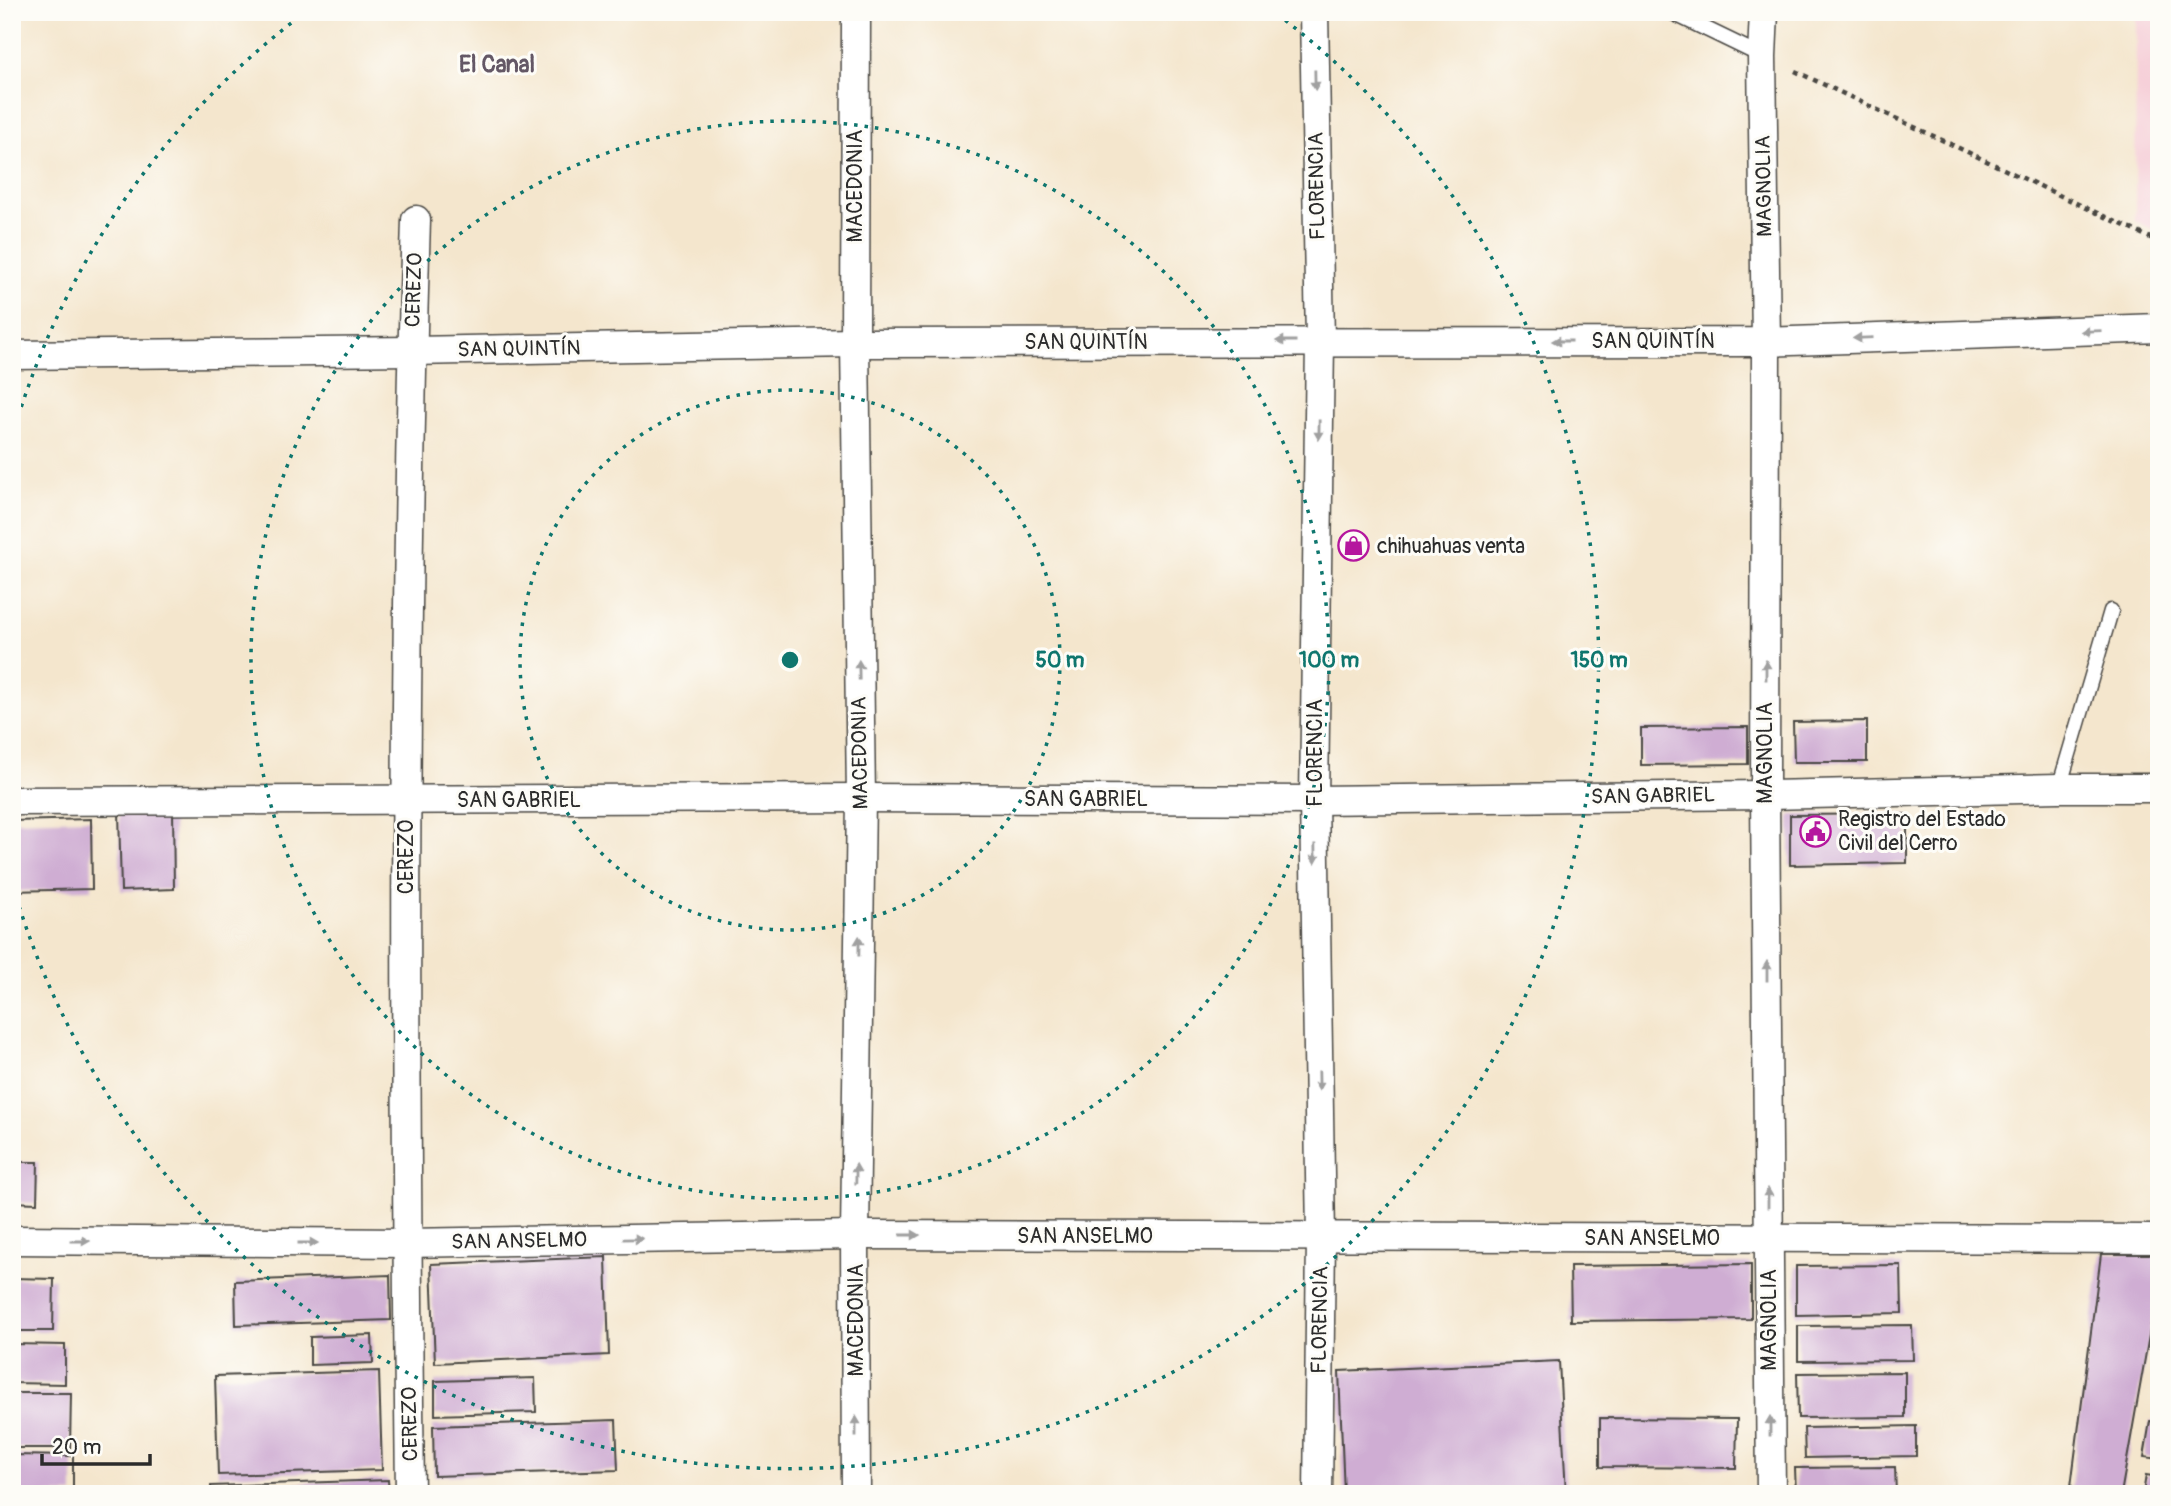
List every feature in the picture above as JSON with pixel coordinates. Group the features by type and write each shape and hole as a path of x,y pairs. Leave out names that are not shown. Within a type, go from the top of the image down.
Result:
{"street":[{"name":"MACEDONIA","path":"856,12 855,342 861,798 855,1235 856,1494"},
{"name":"FLORENCIA","path":"1314,12 1320,341 1314,800 1321,1237 1318,1494"},
{"name":"MAGNOLIA","path":"1764,12 1765,795 1771,1494"},
{"name":"CEREZO","path":"410,1494 406,801 416,220"},
{"name":"SAN QUINTÍN","path":"12,355 412,351 855,342 1766,341 2159,328"},
{"name":"SAN GABRIEL","path":"12,801 861,798 1314,800 2159,788"},
{"name":"SAN ANSELMO","path":"12,1240 407,1243 855,1235 2159,1239"}],"lane":[{"path":"1671,12 1762,56"},
{"path":"2059,788 2111,611"}],"path":[{"path":"1762,56 2159,242"}],"shaded area":[{"path":"2136,12 2159,12 2159,232 2135,221"}],"building":[{"path":"1867,721 1867,762 1794,762 1793,722"},
{"path":"1748,727 1748,764 1641,765 1641,728"},
{"path":"173,809 174,889 121,891 119,811"},
{"path":"1907,814 1907,863 1790,865 1790,815"},
{"path":"91,819 92,889 12,891 12,821"},
{"path":"12,1162 38,1162 37,1203 12,1202"},
{"path":"2101,1254 2159,1254 2159,1279 2121,1494 2070,1494"},
{"path":"606,1257 609,1355 435,1363 431,1264"},
{"path":"1751,1264 1751,1319 1571,1321 1570,1266"},
{"path":"1901,1265 1902,1313 1796,1315 1796,1266"},
{"path":"390,1275 391,1320 236,1325 235,1281"},
{"path":"12,1278 54,1279 53,1331 12,1331"},
{"path":"1912,1325 1913,1360 1798,1361 1798,1326"},
{"path":"372,1335 373,1363 310,1365 310,1337"},
{"path":"12,1344 65,1345 65,1384 12,1383"},
{"path":"1559,1361 1566,1494 1344,1494 1339,1371"},
{"path":"379,1371 382,1470 218,1475 215,1376"},
{"path":"1905,1372 1905,1417 1798,1418 1797,1373"},
{"path":"535,1378 536,1412 435,1415 435,1381"},
{"path":"12,1393 71,1393 70,1448 12,1448"},
{"path":"1600,1418 1737,1419 1736,1468 1600,1467"},
{"path":"616,1420 618,1470 434,1476 433,1426"},
{"path":"2150,1421 2159,1422 2159,1459 2144,1457"},
{"path":"1916,1426 1916,1456 1805,1458 1804,1428"},
{"path":"12,1455 73,1456 73,1494 12,1494"},
{"path":"1895,1467 1896,1494 1796,1494 1795,1468"},
{"path":"2146,1475 2159,1477 2159,1494 2143,1494"},
{"path":"388,1480 389,1494 211,1494 211,1486"}],"place":[{"name":"chihuahuas venta","path":"1354,546"},
{"name":"Registro del Estado Civil del Cerro","path":"1815,831"}],"district":[{"name":"El Canal","path":"497,64"}]}
